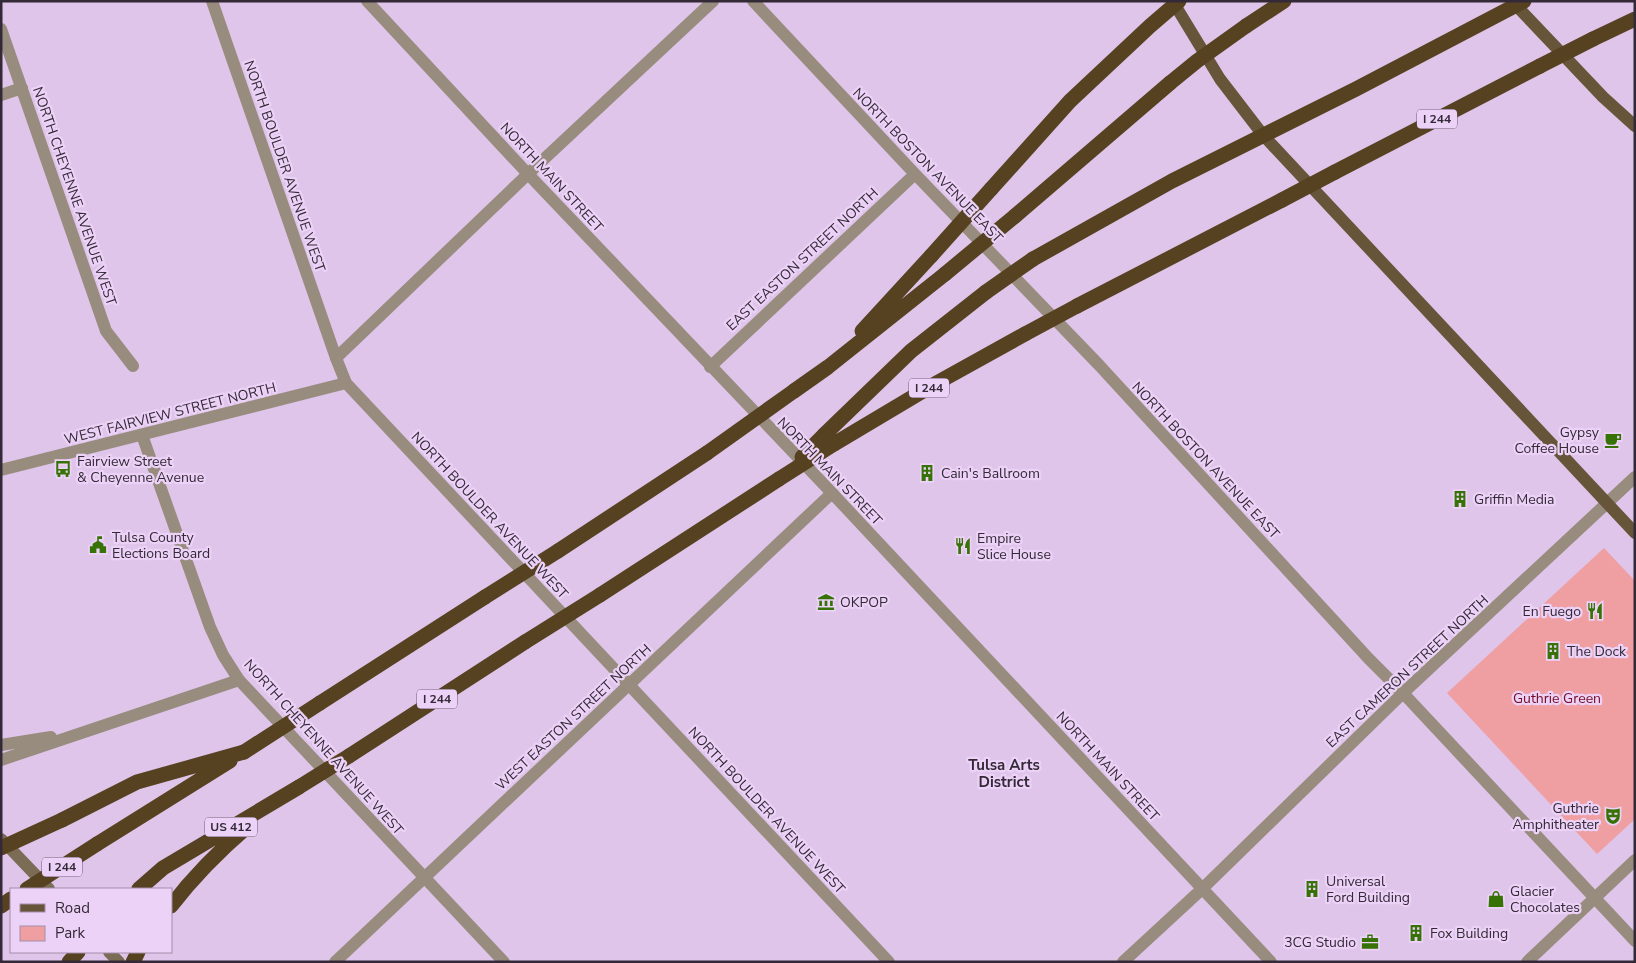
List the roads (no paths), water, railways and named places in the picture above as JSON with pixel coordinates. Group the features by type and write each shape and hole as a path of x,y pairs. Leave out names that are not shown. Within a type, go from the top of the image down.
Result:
{"highway":[{"name":"I 244","path":"29,888 320,704 707,453 828,367 1015,216 1197,61 1284,1"},
{"path":"828,367 1070,101 1175,2"},
{"path":"829,440 911,351 986,292 1032,259 1172,181 1356,89 1517,3"},
{"name":"I 244","path":"172,905 226,844 299,787 779,479 829,440 934,385 1077,306 1540,66 1635,19"},
{"path":"1,848 137,782 244,752"},
{"name":"US 412","path":"142,887 163,868 299,787"}],"main road":[{"path":"1175,2 1220,79 1263,135 1635,533"},
{"path":"1517,3 1603,97 1635,126"},
{"path":"1,839 48,888"},
{"path":"110,953 119,962"}],"street":[{"name":"NORTH BOULDER AVENUE WEST","path":"212,1 346,384 889,962"},
{"name":"NORTH MAIN STREET","path":"367,1 710,367 832,493 1271,962"},
{"path":"336,358 528,174 713,1"},
{"name":"NORTH BOSTON AVENUE EAST","path":"752,1 1098,365 1369,659 1635,940"},
{"name":"NORTH CHEYENNE AVENUE WEST","path":"1,29 106,331 133,366"},
{"path":"1,95 22,88"},
{"name":"EAST EASTON STREET NORTH","path":"710,367 915,174"},
{"name":"WEST FAIRVIEW STREET NORTH","path":"1,470 346,384"},
{"name":"NORTH CHEYENNE AVENUE WEST","path":"142,435 207,620 223,655 239,680 504,962"},
{"name":"EAST CAMERON STREET NORTH","path":"1123,962 1202,889 1403,693 1635,477"},
{"name":"WEST EASTON STREET NORTH","path":"335,962 832,493"},
{"path":"1,760 239,680"},
{"path":"1,745 83,732"},
{"path":"1527,962 1635,860"}],"place":[{"name":"Gypsy Coffee House","path":"1613,440"},
{"name":"Fairview Street & Cheyenne Avenue","path":"63,469"},
{"name":"Cain's Ballroom","path":"927,473"},
{"name":"Griffin Media","path":"1460,499"},
{"name":"Tulsa County Elections Board","path":"98,545"},
{"name":"Empire Slice House","path":"963,546"},
{"name":"OKPOP","path":"826,602"},
{"name":"En Fuego","path":"1595,611"},
{"name":"The Dock","path":"1553,651"},
{"name":"Guthrie Amphitheater","path":"1613,816"},
{"name":"Universal Ford Building","path":"1312,889"},
{"name":"Glacier Chocolates","path":"1496,899"},
{"name":"Fox Building","path":"1416,933"},
{"name":"3CG Studio","path":"1370,942"}],"district":[{"name":"Tulsa Arts District","path":"1004,774"}],"park label":[{"name":"Guthrie Green","path":"1557,698"}]}
